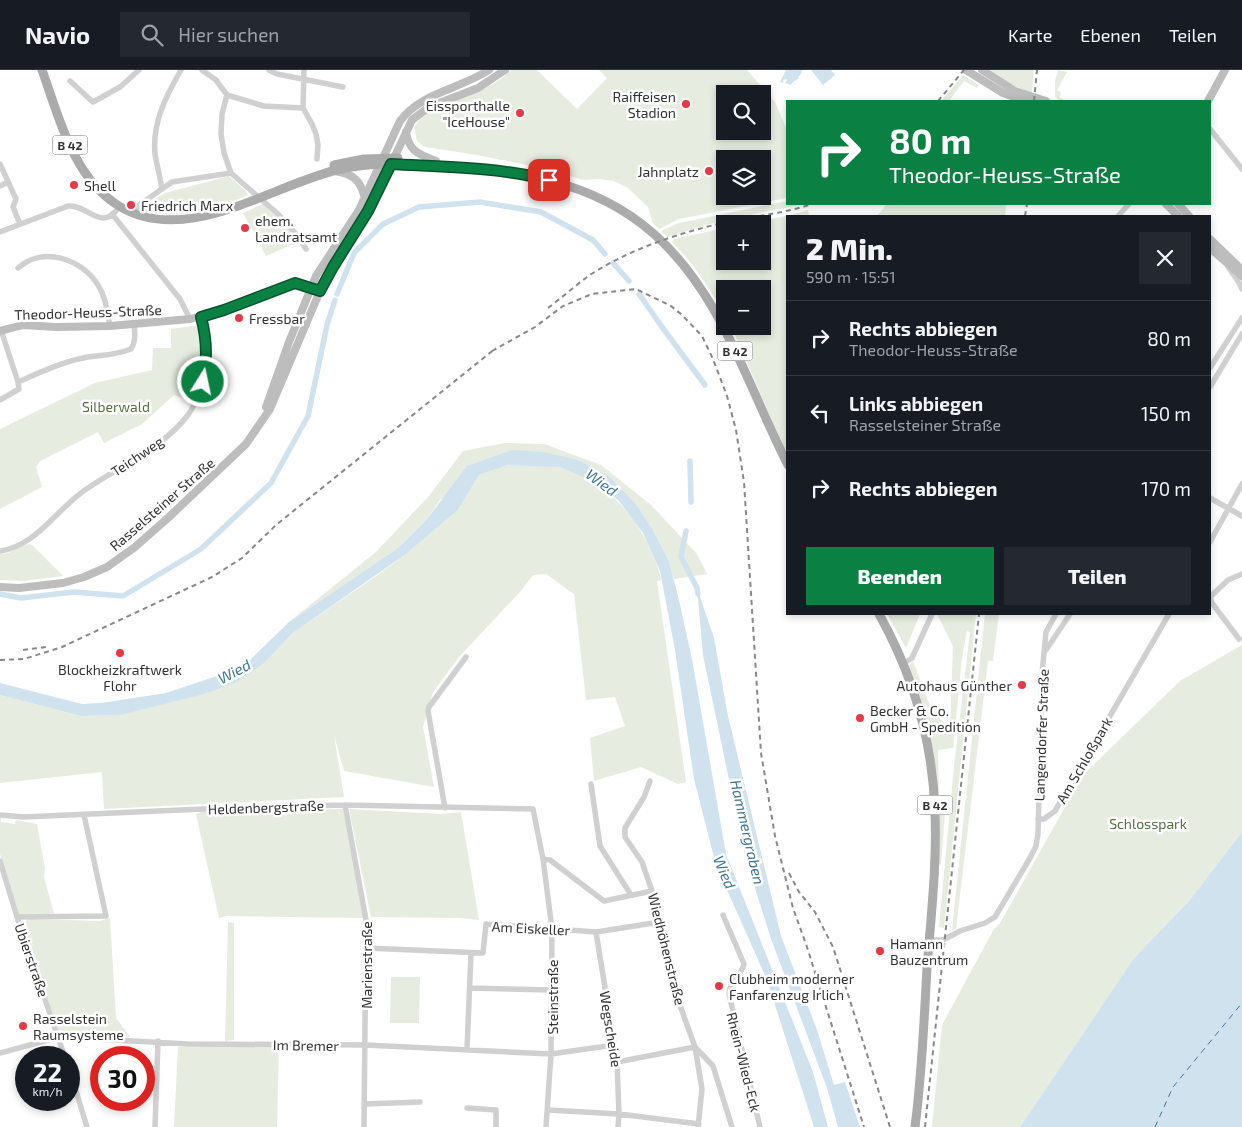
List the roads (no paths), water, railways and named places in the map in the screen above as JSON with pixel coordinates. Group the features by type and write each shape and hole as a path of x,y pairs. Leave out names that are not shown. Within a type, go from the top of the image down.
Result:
{"main road":[{"name":"B 42","path":"42,70 77,159 99,190 132,214 156,220 190,219 212,215 333,171 382,161"},
{"name":"B 42","path":"262,196 291,181 337,164 355,160 436,160 497,167 554,181 606,202 642,224 673,252 694,278 716,313 786,461"},
{"name":"B 42","path":"392,161 517,173"},
{"name":"B 42","path":"880,615 904,663 923,722 934,786 935,840 915,1127"}],"street":[{"path":"70,81 93,102 120,87 139,70"},
{"path":"162,189 155,153 156,124 168,94 181,70"},
{"path":"202,70 216,80 228,95 264,106 303,108"},
{"path":"269,70 277,74 343,87"},
{"path":"304,70 303,108 316,134 318,145 317,159"},
{"name":"Rasselsteiner Straße","path":"262,419 289,342 311,288 322,265 364,199 398,126 413,107 429,97 471,80 489,70"},
{"name":"Rasselsteiner Straße","path":"0,587 19,588 63,584 95,573 120,559 169,517 246,444 270,409 320,291 368,211 412,120 424,110 478,88 505,70"},
{"path":"966,70 1004,93 1022,100"},
{"path":"982,70 1015,91 1043,100"},
{"path":"1209,100 1225,70"},
{"path":"228,95 222,114 221,134 230,173 262,196 284,220 306,249"},
{"path":"1211,130 1242,169"},
{"path":"406,131 412,149 436,160"},
{"path":"0,164 16,199 14,207 20,224"},
{"path":"333,171 354,176 362,187 364,199"},
{"path":"132,214 139,205 172,182 230,173"},
{"path":"0,186 8,182"},
{"path":"1119,215 1128,205"},
{"path":"1167,205 1177,215"},
{"path":"1179,205 1188,215"},
{"path":"0,232 68,206 80,207 98,218 112,214 119,206"},
{"path":"112,214 180,299 190,319"},
{"path":"1211,240 1232,262 1242,268"},
{"path":"1212,250 1242,276"},
{"path":"1212,250 1234,275 1242,289"},
{"path":"18,268 26,261 48,256 58,257 74,263 89,274 99,286 105,302 110,326"},
{"name":"Theodor-Heuss-Straße","path":"0,330 24,325 56,327 110,326 190,319 224,310 295,283 320,291"},
{"path":"1211,366 1241,320 1242,314"},
{"name":"Teichweg","path":"0,552 28,540 84,490 153,447 169,435 189,414 201,388 207,364 207,344 201,317"},
{"path":"18,382 56,366 131,349 134,345 134,324"},
{"path":"0,330 19,389 0,400"},
{"path":"1211,385 1242,334"},
{"path":"1211,540 1242,484"},
{"path":"1211,499 1242,516"},
{"path":"1211,596 1228,580 1241,576"},
{"path":"1211,601 1239,639"},
{"path":"904,663 912,658 932,615"},
{"name":"Langendorfer Straße","path":"1038,819 1042,674 1046,632 1055,615"},
{"name":"Langendorfer Straße","path":"1045,651 1069,615"},
{"name":"Am Schloßpark","path":"1038,819 1044,819 1055,811 1167,615"},
{"path":"445,808 428,711 466,657"},
{"name":"Wiedhöhenstraße","path":"650,781 644,797 625,828 625,837 642,862 652,891 677,997 696,1047 702,1089 698,1126"},
{"path":"591,784 600,846 631,895"},
{"name":"Heldenbergstraße","path":"0,815 23,817 346,805 533,809"},
{"name":"Marienstraße","path":"346,805 366,920 364,1127"},
{"name":"Steinstraße","path":"533,809 543,859 552,929 551,1054 546,1127"},
{"path":"17,917 106,916 84,814"},
{"path":"929,940 946,939 988,922 997,915 1036,846 1038,819"},
{"path":"543,859 550,860 604,901 652,891"},
{"name":"Ubierstraße","path":"0,861 17,917 62,1046"},
{"name":"Rhein-Wied-Eck","path":"723,915 744,964 742,971 729,986 729,994 760,1127"},
{"name":"Am Eiskeller","path":"471,953 483,953 486,924 596,932 660,922"},
{"name":"Wegscheide","path":"596,932 617,1062 618,1127"},
{"path":"366,948 471,953 467,1050"},
{"path":"470,988 552,990"},
{"name":"Im Bremer","path":"0,1053 59,1037 188,1044 366,1045 551,1054 614,1045"},
{"path":"155,1127 158,1041"},
{"path":"617,1062 696,1047 713,1066 732,1127"},
{"path":"364,1104 420,1102"},
{"path":"80,1104 87,1127"},
{"path":"468,1108 496,1110 496,1127"},
{"path":"548,1110 619,1114 698,1126"}],"water":[{"path":"786,70 802,70 799,78 791,85 785,83 786,79 783,80 783,83 780,82"},
{"path":"811,70 831,70 835,75 823,85"},
{"name":"Wied","path":"512,450 543,452 578,460 611,478 636,504 653,530 669,561 692,659 726,854 813,1072 828,1127 814,1127 767,980 716,865 694,779 675,650 660,571 643,533 619,501 595,482 560,467 508,465 479,475 458,510 406,554 293,633 264,663 235,683 200,695 120,715 81,716 0,695 0,683 82,704 101,703 166,693 217,676 250,660 289,622 398,548 427,519 467,466"},
{"path":"697,588 714,638 728,716 781,936 817,1030 834,1085 845,1082 860,1127 838,1127 827,1088 771,939 745,856 703,655"},
{"path":"1242,832 1242,1127 1020,1127 1134,958 1189,901"}],"waterway":[{"name":"Hammergraben","path":"337,294 354,253 383,224 419,207 480,202 541,212 593,240 605,254"},
{"name":"Hammergraben","path":"613,263 629,281"},
{"name":"Hammergraben","path":"639,294 705,385"},
{"name":"Hammergraben","path":"0,594 21,598 74,592 123,596 201,549 271,483 308,416 327,325 335,300"},
{"name":"Hammergraben","path":"690,461 691,502"},
{"name":"Hammergraben","path":"686,531 681,557 697,588 698,594"}],"railway":[{"path":"939,100 964,70"},
{"path":"1034,100 1037,70"},
{"path":"548,308 602,267 652,244 722,223 808,205"},
{"path":"1025,215 1027,205"},
{"path":"492,351 535,327 563,306 592,294 636,289 671,306 702,336 727,396 736,430 744,482 761,753 775,836 793,908 864,1127"},
{"path":"0,660 24,659 62,647 212,577 242,558 276,525 496,348"},
{"path":"925,1127 979,615"},
{"path":"23,650 46,647"},
{"path":"789,873 799,892 815,912 833,947 890,1127"}],"place":[{"name":"Raiffeisen Stadion","path":"686,104"},
{"name":"Eissporthalle \"IceHouse\"","path":"520,113"},
{"name":"Jahnplatz","path":"709,171"},
{"name":"Shell","path":"74,185"},
{"name":"Friedrich Marx","path":"131,205"},
{"name":"ehem. Landratsamt","path":"245,228"},
{"name":"Fressbar","path":"239,318"},
{"name":"Blockheizkraftwerk Flohr","path":"120,653"},
{"name":"Autohaus Günther","path":"1022,685"},
{"name":"Becker & Co. GmbH - Spedition","path":"860,718"},
{"name":"Hamann Bauzentrum","path":"880,951"},
{"name":"Clubheim moderner Fanfarenzug Irlich","path":"719,986"},
{"name":"Rasselstein Raumsysteme","path":"23,1026"}],"park label":[{"name":"Silberwald","path":"116,406"},
{"name":"Schlosspark","path":"1148,823"}]}
